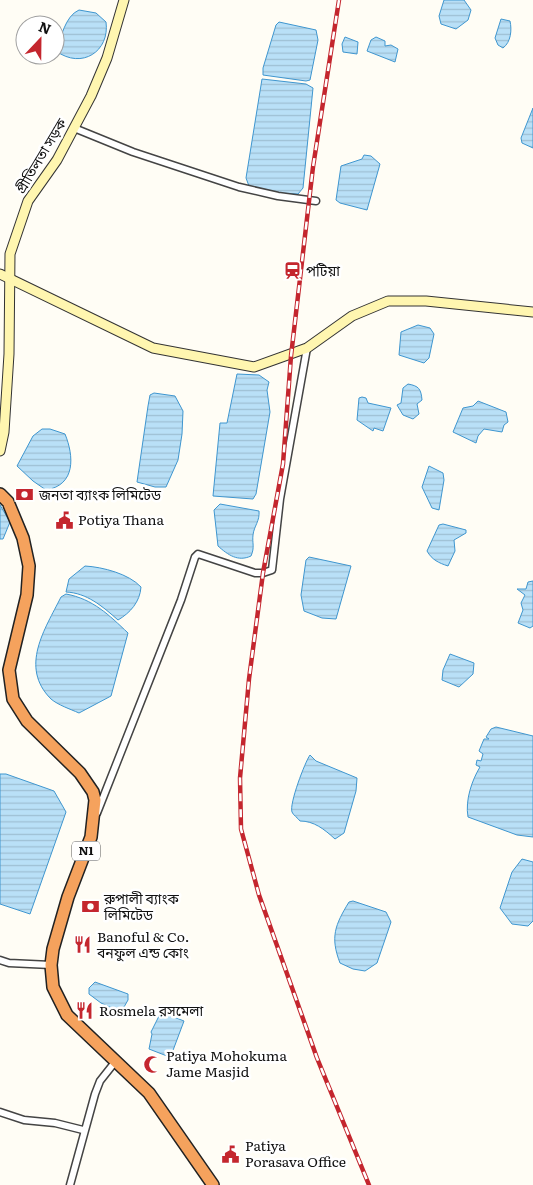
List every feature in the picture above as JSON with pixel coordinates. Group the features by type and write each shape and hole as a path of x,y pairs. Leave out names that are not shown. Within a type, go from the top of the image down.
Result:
{"highway":[{"name":"N1","path":"0,494 8,502 23,538 29,566 27,596 9,670 12,699 27,722 85,779 95,800 91,837 68,897 51,965 53,987 67,1015 149,1093 212,1185"}],"street":[{"name":"প্রীতিলতা সড়ক","path":"0,451 4,432 11,280 10,254 28,201 57,160 107,58 124,0"},
{"path":"74,128 133,152 239,187 278,196 316,201"},
{"path":"0,274 153,348 254,367 307,348 352,316 388,301 426,301 533,312"},
{"path":"94,822 181,600 195,557 198,554 254,572 263,573 272,570 280,499 307,348"},
{"path":"0,960 9,963 51,965"},
{"path":"70,1185 83,1130 100,1081 115,1062"},
{"path":"0,1112 24,1120 54,1123 83,1130"}],"water":[{"path":"444,0 464,0 471,10 468,20 456,29 441,24 439,16"},
{"path":"79,10 96,13 106,22 104,41 99,49 84,58 75,59 65,56 65,27 74,13"},
{"path":"501,19 510,21 511,28 509,39 503,48 498,45 495,38"},
{"path":"279,22 316,30 318,40 310,80 263,75 263,68 276,25"},
{"path":"345,37 358,42 357,54 343,52 342,44"},
{"path":"376,37 385,41 385,46 391,45 398,49 395,62 367,51 371,40"},
{"path":"262,79 306,84 313,88 303,188 298,194 277,193 249,186 246,178"},
{"path":"533,108 533,148 522,143 521,138"},
{"path":"364,155 371,156 380,164 367,210 340,203 336,200 341,166 362,159"},
{"path":"418,325 430,328 434,334 429,358 424,363 399,355 401,332"},
{"path":"237,374 259,375 269,382 267,390 270,412 256,494 253,499 213,496 220,423 227,423"},
{"path":"408,384 417,387 422,396 422,400 417,404 419,414 413,419 403,415 397,405 401,403 403,388"},
{"path":"154,393 175,396 183,411 178,460 166,487 155,487 137,482 150,395"},
{"path":"359,398 366,398 368,403 391,408 383,431 374,428 373,431 357,420"},
{"path":"478,401 506,412 508,422 504,425 502,432 484,429 478,436 476,443 453,432 463,408 473,406"},
{"path":"42,429 50,429 65,434 71,460 68,476 63,482 56,487 46,490 17,466 33,436"},
{"path":"429,466 443,473 444,480 439,510 432,508 422,487"},
{"path":"220,504 259,511 259,518 254,529 251,556 246,558 233,557 218,546 214,510"},
{"path":"0,505 10,522 3,539 0,539"},
{"path":"443,524 466,530 466,533 454,540 455,551 448,566 436,561 427,551 439,525"},
{"path":"309,557 351,566 336,619 322,618 304,611 301,595 306,560"},
{"path":"85,566 115,572 130,578 141,587 139,598 127,614 118,620 100,605 87,598 66,592 69,579"},
{"path":"533,581 533,626 530,628 518,623 523,610 521,603 525,595 517,589 526,589 528,582"},
{"path":"66,594 76,596 92,604 107,614 128,633 111,696 79,713 51,699 42,687 37,674 36,661 42,635 61,597"},
{"path":"450,654 474,663 473,674 459,687 442,680 443,670"},
{"path":"496,727 533,736 533,837 517,835 468,817 467,804 470,791 480,767 476,765 477,760 481,761 483,754 479,751 484,739 489,739 486,737 491,729"},
{"path":"310,755 316,761 357,778 356,791 344,833 335,839 319,826 310,822 300,821 292,812 295,792"},
{"path":"0,774 6,774 54,791 66,812 30,914 0,904"},
{"path":"522,859 533,862 533,921 528,926 512,924 500,908 512,872"},
{"path":"353,901 386,912 391,922 377,963 365,971 353,969 340,963 335,946 337,925 349,902"},
{"path":"95,982 128,994 128,1000 124,1007 116,1010 101,1003 89,994 89,988"},
{"path":"161,1012 184,1021 172,1053 167,1056 149,1049 151,1032"}],"railway":[{"path":"339,0 313,167 291,356 283,464 263,573 249,679 240,778 241,829 259,895 317,1058 369,1185"}],"place":[{"name":"পটিয়া","path":"292,271"},
{"name":"জনতা ব্যাংক লিমিটেড","path":"25,495"},
{"name":"Potiya Thana","path":"64,520"},
{"name":"রুপালী ব্যাংক লিমিটেড","path":"90,907"},
{"name":"Banoful & Co. বনফুল এন্ড কোং","path":"83,945"},
{"name":"Rosmela রসমেলা","path":"85,1011"},
{"name":"Patiya Mohokuma Jame Masjid","path":"152,1064"},
{"name":"Patiya Porasava Office","path":"231,1154"}]}
